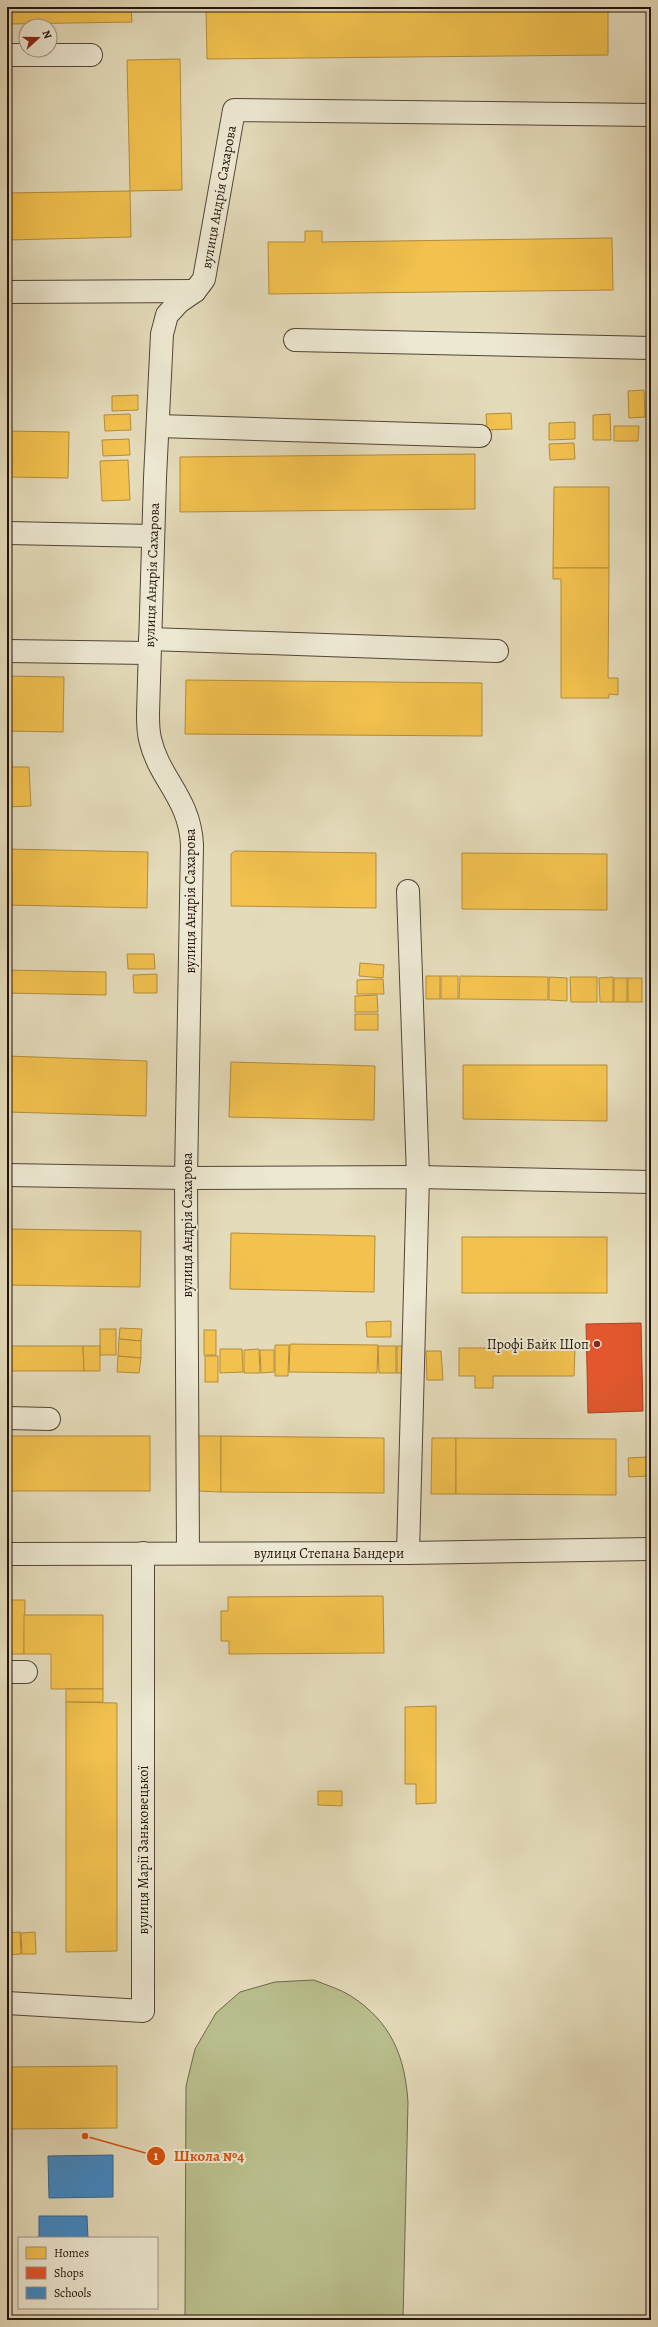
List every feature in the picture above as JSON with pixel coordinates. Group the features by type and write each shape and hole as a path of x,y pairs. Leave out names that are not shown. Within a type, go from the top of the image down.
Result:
{"street":[{"path":"7,55 91,55"},
{"name":"вулиця Андрія Сахарова","path":"188,1553 186,1178 191,829 185,809 157,759 150,740 148,714 153,536 162,334 167,315 179,302 195,291 204,280 211,249 234,110 651,115"},
{"path":"7,292 195,291"},
{"path":"295,340 651,348"},
{"path":"158,426 480,436"},
{"path":"7,533 153,536"},
{"path":"7,651 150,646 497,651"},
{"path":"408,891 418,1177 408,1554"},
{"path":"7,1175 186,1178 418,1177 651,1182"},
{"path":"7,1418 49,1418"},
{"name":"вулиця Степана Бандери","path":"7,1554 408,1554 651,1549"},
{"name":"вулиця Марії Заньковецької","path":"7,2003 143,2011 143,1553"}],"green space":[{"path":"314,1980 338,1989 351,1996 365,2006 376,2017 386,2029 393,2042 399,2055 403,2070 408,2102 403,2320 185,2320 186,2086 195,2049 216,2013 240,1992 275,1982"}],"building: Homes":[{"path":"7,7 131,7 132,22 58,23 58,18 18,18 18,24 7,24"},
{"path":"608,7 608,55 207,59 206,9"},
{"path":"180,59 182,190 130,191 127,60"},
{"path":"130,191 131,237 7,240 7,193"},
{"path":"305,231 322,231 322,242 612,238 613,290 269,294 268,242 305,242"},
{"path":"644,390 645,417 629,418 628,391"},
{"path":"138,395 138,410 112,411 112,396"},
{"path":"511,413 512,429 487,430 486,414"},
{"path":"130,414 131,430 105,431 104,415"},
{"path":"610,414 611,440 593,440 593,415"},
{"path":"575,422 575,439 549,440 549,423"},
{"path":"614,426 639,426 638,441 614,441"},
{"path":"7,431 69,432 68,478 7,477"},
{"path":"129,439 130,455 103,456 102,440"},
{"path":"574,443 575,459 550,460 549,444"},
{"path":"475,454 475,509 180,512 180,457"},
{"path":"128,460 130,500 102,501 100,461"},
{"path":"554,487 609,487 609,568 553,568"},
{"path":"553,568 609,568 608,678 618,678 618,695 609,694 609,698 561,698 561,579 553,579"},
{"path":"7,676 64,677 63,732 7,731"},
{"path":"186,680 482,683 482,736 185,734"},
{"path":"7,750 11,750 12,767 29,767 31,806 7,807"},
{"path":"7,849 148,852 147,908 7,905"},
{"path":"235,851 376,853 376,908 231,906 231,854"},
{"path":"462,853 607,854 607,910 462,909"},
{"path":"127,954 154,954 155,969 128,969"},
{"path":"360,963 384,965 383,978 359,976"},
{"path":"7,970 106,972 106,995 7,993"},
{"path":"157,974 157,993 134,993 133,975"},
{"path":"426,976 440,976 440,999 426,999"},
{"path":"441,976 458,976 458,999 441,999"},
{"path":"460,976 548,977 548,1000 459,999"},
{"path":"549,977 567,978 567,1001 549,1000"},
{"path":"570,977 597,977 597,1002 571,1002"},
{"path":"613,977 613,1002 600,1002 599,978"},
{"path":"614,978 627,978 627,1002 614,1002"},
{"path":"628,978 642,978 642,1002 628,1002"},
{"path":"383,979 384,994 357,994 357,980"},
{"path":"377,995 378,1012 355,1012 355,996"},
{"path":"355,1014 378,1014 378,1030 355,1030"},
{"path":"7,1056 147,1061 146,1116 7,1112"},
{"path":"231,1062 375,1066 374,1120 229,1117"},
{"path":"463,1065 607,1065 607,1121 463,1119"},
{"path":"7,1229 141,1231 140,1287 7,1285"},
{"path":"231,1233 375,1236 374,1292 230,1289"},
{"path":"462,1237 607,1237 607,1293 462,1293"},
{"path":"391,1321 391,1337 367,1337 366,1322"},
{"path":"120,1328 142,1329 141,1341 119,1339"},
{"path":"100,1329 116,1329 116,1355 100,1355"},
{"path":"204,1330 216,1330 216,1355 204,1355"},
{"path":"119,1339 141,1341 141,1358 118,1356"},
{"path":"290,1344 378,1345 377,1373 289,1372"},
{"path":"275,1345 289,1345 288,1376 275,1376"},
{"path":"7,1346 83,1346 84,1371 7,1371"},
{"path":"83,1346 100,1346 100,1371 84,1371"},
{"path":"378,1346 396,1346 396,1373 379,1373"},
{"path":"397,1346 410,1346 410,1373 397,1373"},
{"path":"459,1348 575,1348 574,1376 493,1376 493,1388 475,1388 475,1376 459,1376"},
{"path":"220,1349 242,1349 243,1372 220,1373"},
{"path":"259,1349 260,1373 244,1373 244,1350"},
{"path":"260,1350 274,1350 274,1372 261,1373"},
{"path":"426,1351 441,1351 443,1380 427,1380"},
{"path":"118,1356 141,1358 139,1373 117,1372"},
{"path":"205,1356 218,1356 218,1382 205,1382"},
{"path":"7,1436 150,1436 150,1491 7,1491"},
{"path":"198,1436 221,1436 221,1492 197,1491"},
{"path":"221,1436 384,1438 384,1493 221,1492"},
{"path":"432,1438 456,1438 456,1494 431,1494"},
{"path":"456,1438 616,1439 616,1495 456,1494"},
{"path":"647,1457 648,1476 629,1477 628,1458"},
{"path":"383,1596 384,1653 229,1654 229,1641 221,1641 221,1611 228,1611 228,1597"},
{"path":"7,1600 25,1600 24,1654 7,1654"},
{"path":"24,1615 103,1615 103,1689 51,1689 51,1654 24,1654"},
{"path":"66,1689 103,1689 103,1702 66,1702"},
{"path":"66,1702 117,1703 117,1951 66,1952"},
{"path":"436,1706 436,1803 416,1804 416,1784 405,1784 405,1707"},
{"path":"318,1791 342,1791 342,1806 318,1805"},
{"path":"20,1932 21,1954 7,1955 7,1933"},
{"path":"35,1932 36,1954 22,1954 21,1933"},
{"path":"117,2066 117,2128 7,2129 7,2067"}],"building: Shops":[{"path":"641,1323 643,1411 588,1413 586,1324"}],"building: Schools":[{"path":"113,2155 113,2197 49,2198 48,2156"},
{"path":"39,2216 87,2216 88,2237 39,2237"}],"place":[{"name":"Профі Байк Шоп","path":"597,1344"},
{"name":"Школа №4","path":"85,2136"}]}
